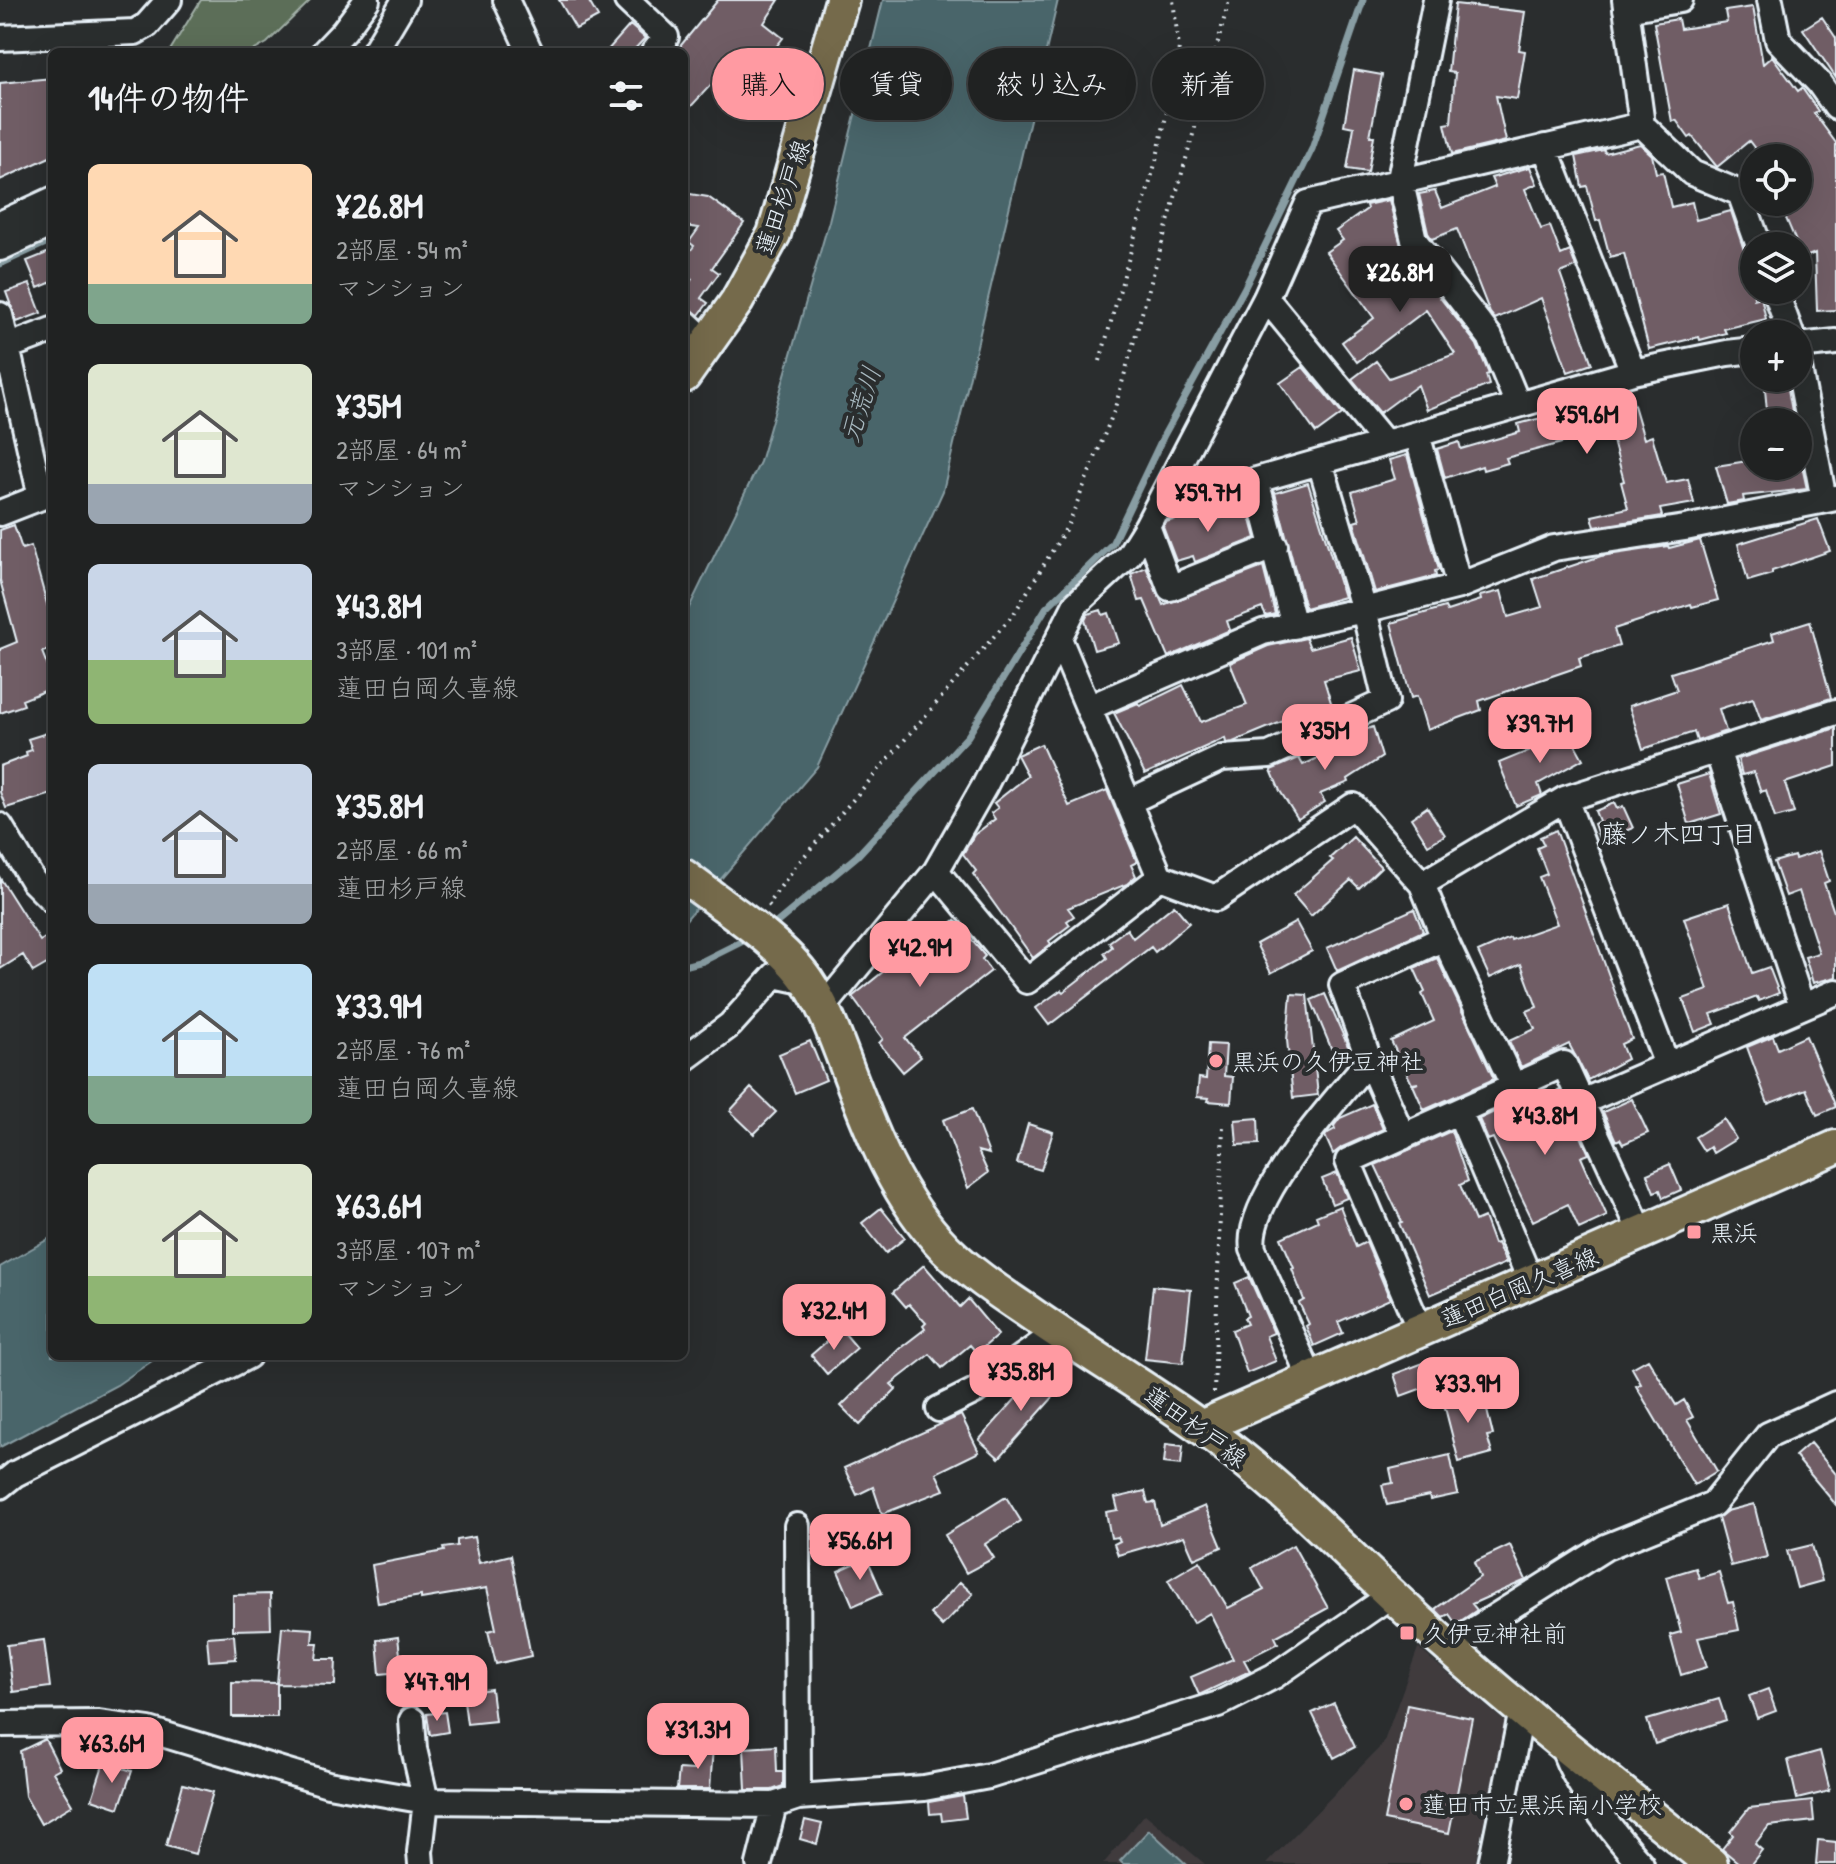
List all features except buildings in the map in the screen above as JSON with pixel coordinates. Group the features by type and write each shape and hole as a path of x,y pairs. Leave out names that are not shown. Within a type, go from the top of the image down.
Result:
{"main road":[{"name":"蓮田杉戸線","path":"688,370 750,279 774,234 840,1"},
{"name":"蓮田杉戸線","path":"688,879 795,964 816,995 895,1183 947,1250 984,1281 1057,1332 1208,1413 1284,1493 1390,1596 1709,1864"},
{"name":"蓮田白岡久喜線","path":"1208,1413 1310,1377 1836,1147"}],"street":[{"path":"0,38 135,32 147,25 169,0"},
{"path":"328,48 367,0"},
{"path":"376,48 405,0"},
{"path":"506,0 528,48"},
{"path":"627,0 666,37 657,48"},
{"path":"1436,0 1400,179 1414,240 1490,337 1518,405"},
{"path":"1680,0 1626,5 1642,125 1692,173 1740,193 1754,232"},
{"path":"1770,0 1778,40 1819,83 1836,107"},
{"path":"688,1056 730,1025 775,975 816,995 936,871 985,785 1076,604 1129,555 1152,518 1266,298 1308,203 1400,179 1642,125"},
{"path":"1545,147 1633,372"},
{"path":"0,224 48,202"},
{"path":"0,248 48,226"},
{"path":"1266,298 1385,443"},
{"path":"0,315 41,497 0,513"},
{"path":"688,325 708,343"},
{"path":"7,347 48,332"},
{"path":"1812,345 1836,342"},
{"path":"1152,518 1256,480 1633,372 1740,352"},
{"path":"1088,708 1136,684 1263,632 1459,586 1554,548 1685,528 1830,499 1805,392"},
{"path":"1417,434 1459,586"},
{"path":"1128,802 1222,758 1269,755 1386,701 1364,610 1320,462"},
{"path":"1256,480 1294,626"},
{"path":"1152,518 1170,588 1275,546"},
{"path":"1060,641 1160,877 1216,898 1353,806 1422,884 1514,1087"},
{"path":"1422,884 1565,799 1836,712"},
{"path":"1717,750 1802,1006"},
{"path":"1565,799 1667,1065"},
{"path":"0,826 33,881 48,896"},
{"path":"936,871 1027,981 1160,877"},
{"path":"1403,1137 1369,1060 1342,985 1444,938"},
{"path":"1582,1102 1836,992"},
{"path":"1310,1377 1253,1249 1250,1234 1284,1163 1369,1060"},
{"path":"1420,1330 1348,1161 1564,1064 1642,1234"},
{"path":"1459,1111 1531,1282"},
{"path":"939,1409 975,1391 1057,1332"},
{"path":"0,1486 15,1474 240,1360"},
{"path":"1447,1647 1606,1547 1713,1504 1768,1435 1836,1404"},
{"path":"797,1526 798,1797"},
{"path":"0,1724 98,1723 149,1730 328,1784 426,1801 774,1805 798,1797 924,1788 989,1776 1219,1704 1274,1676 1390,1596"},
{"path":"1491,1864 1522,1710"},
{"path":"412,1720 414,1749 426,1801 418,1860"},
{"path":"1561,1740 1568,1765 1627,1850 1641,1864"},
{"path":"759,1864 774,1805"}],"path":[{"path":"1100,361 1157,157 1172,89 1179,48 1173,0"},
{"path":"778,914 768,904 795,867 1015,612 1068,525 1114,411 1229,0"},
{"path":"1208,1413 1223,1126"}],"shaded area":[{"name":"蓮田市立黒浜南小学校","path":"1418,1648 1505,1722 1475,1864 1266,1864 1383,1744"},
{"path":"1145,1814 1205,1864 1103,1864"}],"green space":[{"path":"201,0 311,0 258,48 171,48"}],"water":[{"name":"元荒川","path":"883,0 1058,0 1047,48 968,48 968,120 1030,120 943,491 817,767 688,917 688,610 760,462 829,221 854,120 952,120 952,48 871,48"},
{"path":"48,1239 48,1360 153,1360 117,1385 0,1447 0,1267"},
{"path":"1149,1830 1186,1864 1123,1864 1120,1861"}],"waterway":[{"path":"768,930 857,856 968,736 1046,608 1112,544 1164,435 1244,289 1312,149 1363,0"},
{"path":"0,264 48,242"},
{"path":"688,965 703,961 749,938"}],"place":[{"name":"黒浜の久伊豆神社","path":"1216,1061"},
{"name":"黒浜","path":"1694,1232"},
{"name":"久伊豆神社前","path":"1407,1633"},
{"name":"蓮田市立黒浜南小学校","path":"1406,1804"}],"district":[{"name":"藤ノ木四丁目","path":"1679,833"}]}
